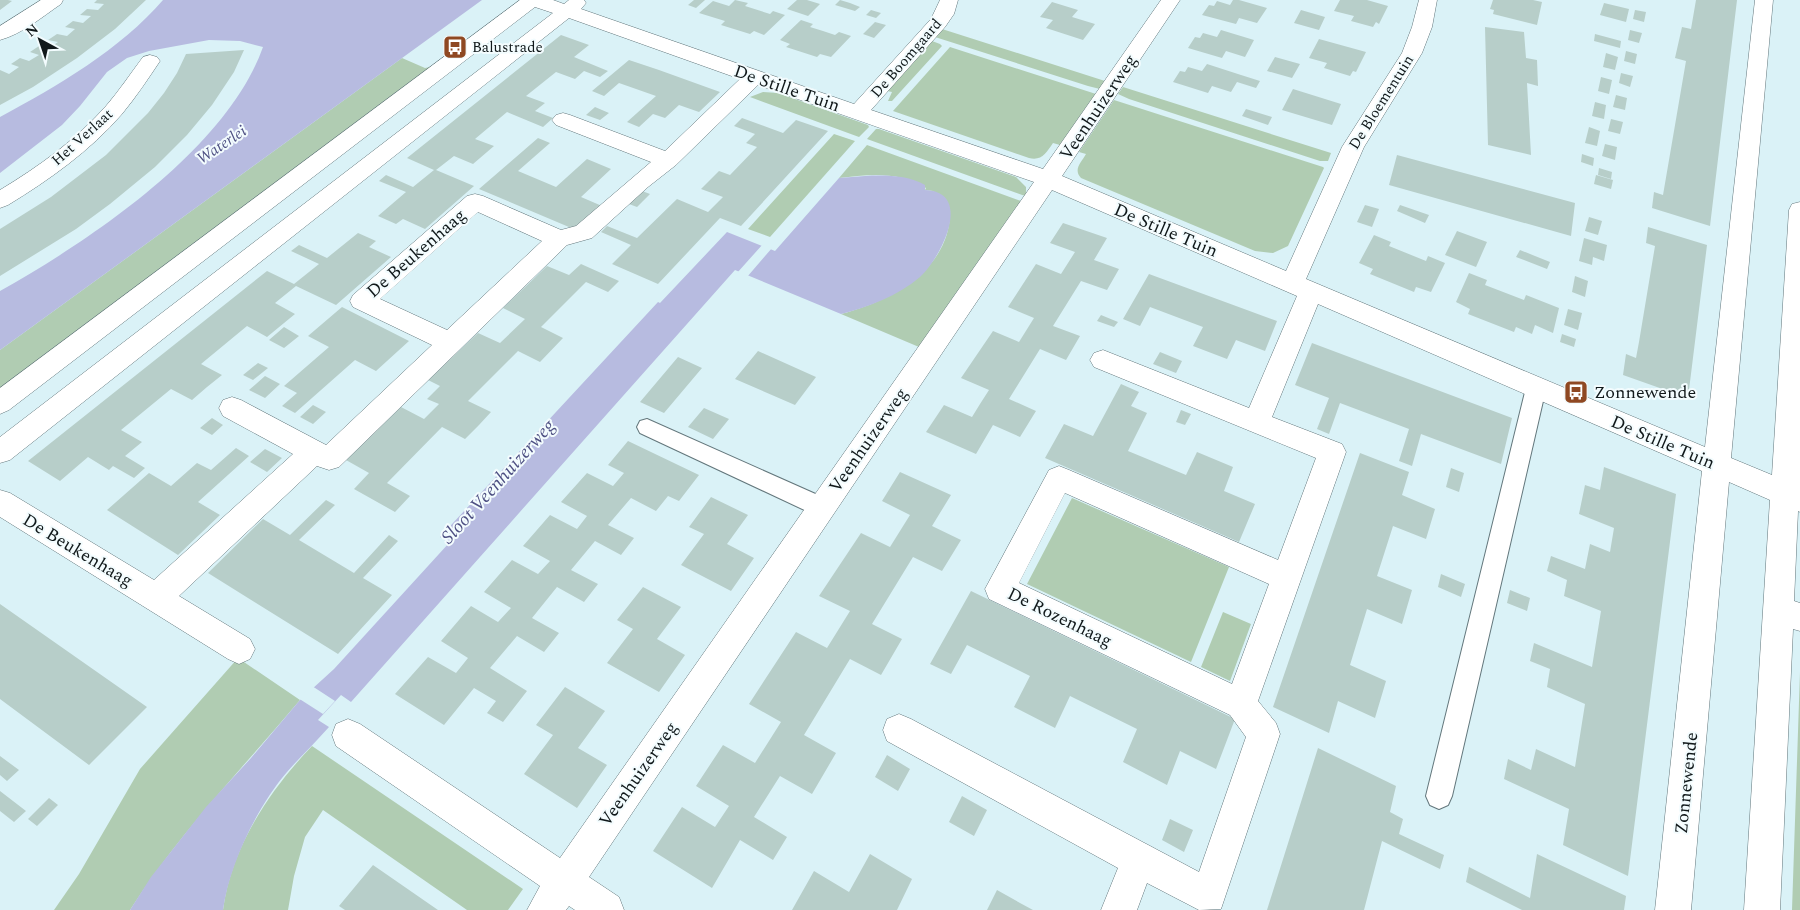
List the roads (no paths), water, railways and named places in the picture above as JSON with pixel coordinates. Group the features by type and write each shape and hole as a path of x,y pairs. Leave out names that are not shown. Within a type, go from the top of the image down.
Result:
{"street":[{"path":"0,34 54,0"},
{"path":"0,403 534,0"},
{"name":"De Stille Tuin","path":"534,0 573,5 754,77 1048,179 1792,497"},
{"name":"De Boomgaard","path":"857,113 938,23 944,14 949,0"},
{"name":"Veenhuizerweg","path":"545,910 1171,0"},
{"name":"De Bloementuin","path":"1302,288 1352,147 1412,53 1423,24 1428,0"},
{"name":"Zonnewende","path":"1673,910 1738,244 1764,0"},
{"path":"0,452 573,5"},
{"name":"Het Verlaat","path":"0,200 72,150 98,127 126,96 150,61"},
{"path":"232,408 329,459 449,342 559,239 584,232 640,182 668,160 754,77"},
{"path":"563,120 668,160"},
{"name":"De Beukenhaag","path":"449,342 362,301 475,202 559,239"},
{"path":"1762,910 1789,613 1800,210"},
{"path":"1256,422 1302,288"},
{"path":"1103,360 1332,452 1241,704"},
{"path":"157,597 314,452"},
{"name":"De Rozenhaag","path":"898,730 1208,896 1264,734 1241,704 1000,589 1059,478 1287,578"},
{"name":"De Beukenhaag","path":"0,502 239,649"},
{"path":"348,735 606,910"},
{"path":"1120,910 1139,860"}],"lane":[{"path":"1439,796 1536,388"},
{"path":"647,427 821,507"}],"water":[{"name":"Waterlei","path":"163,0 482,0 0,350 0,291 74,246 114,218 188,156 220,121 245,85 263,47 240,41 209,40 149,51 127,58 107,72 62,125 0,173 0,117 65,80 108,51 128,35"},
{"name":"Sloot Veenhuizerweg","path":"865,176 911,179 925,185 925,190 940,194 948,202 951,214 944,242 928,268 920,277 902,290 882,300 841,314 735,270 351,702 341,695 318,720 329,727 287,772 255,819 231,874 223,910 130,910 151,877 206,807 300,700 334,669 449,543 440,537 658,302 660,303 727,232 775,251 839,178"}],"place":[{"name":"Balustrade","path":"455,47"},
{"name":"Zonnewende","path":"1576,392"}]}
